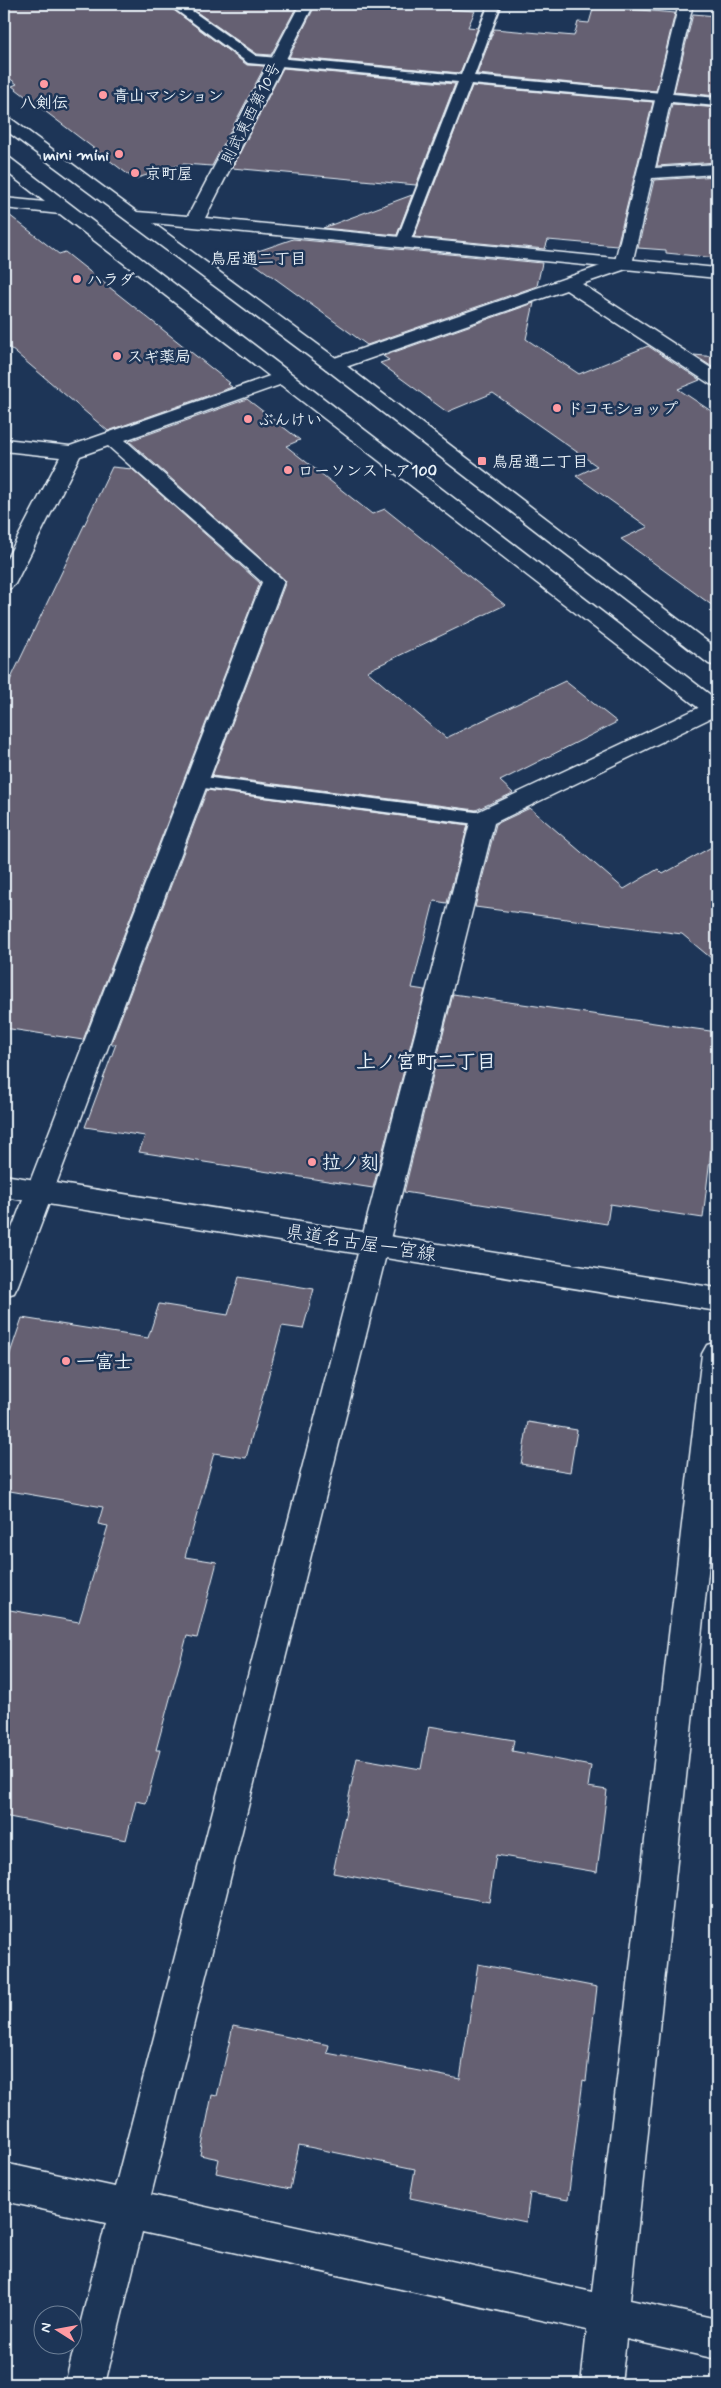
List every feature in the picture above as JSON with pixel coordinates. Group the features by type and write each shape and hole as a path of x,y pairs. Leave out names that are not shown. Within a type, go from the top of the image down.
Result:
{"street":[{"name":"則武東西第10号","path":"194,222 307,4"},
{"path":"623,264 686,4"},
{"path":"4,121 128,215 333,365 717,659"},
{"path":"4,162 281,378 715,710 483,818 85,2384"},
{"path":"644,174 717,169"},
{"path":"5,206 128,215 717,273"},
{"path":"333,365 623,264"},
{"path":"568,283 717,380"},
{"path":"4,445 72,452 281,378"},
{"path":"4,1285 273,581 110,438"},
{"path":"4,584 72,452"},
{"path":"4,541 25,544"},
{"name":"県道名古屋一宮線","path":"4,1186 717,1300"},
{"path":"602,2384 717,1354"},
{"path":"4,2182 717,2339"}],"lane":[{"path":"174,4 253,60 717,102"},
{"path":"403,242 495,4"},
{"path":"196,782 483,818"}],"building":[{"path":"4,4 166,4 247,65 265,66 212,166 183,164 134,179 12,86 17,84 4,74"},
{"path":"185,4 298,4 271,55 257,54"},
{"path":"316,4 449,4 447,9 475,11 468,27 478,28 460,73 289,57"},
{"path":"594,6 675,13 656,91 477,74 494,29 574,36 578,22 589,23"},
{"path":"693,14 717,16 717,96 674,92"},
{"path":"283,68 455,84 416,185 232,168"},
{"path":"472,86 653,102 617,246 548,240 545,249 414,237"},
{"path":"672,104 717,108 717,162 657,166"},
{"path":"717,176 717,258 666,253 666,250 638,248 654,180"},
{"path":"412,195 397,235 323,228"},
{"path":"4,211 59,254 65,252 230,383 228,384 232,387 108,431 4,343"},
{"path":"293,239 542,263 537,286 367,345 244,256"},
{"path":"534,303 526,339 579,374 648,346 700,380 678,389 717,415 717,609 621,539 648,527 576,476 597,466 493,393 447,412 380,363 389,360 383,356"},
{"path":"694,355 717,357 717,370"},
{"path":"247,399 300,440 286,446 372,514 385,509 505,605 367,671 446,738 565,681 617,722 500,781 513,793 476,810 212,776 286,581 129,441"},
{"path":"112,467 132,469 260,583 83,1040 4,1028 4,693"},
{"path":"207,790 468,825 447,903 434,901 412,988 425,990 373,1188 139,1152 145,1136 85,1127 116,1044 111,1044"},
{"path":"530,808 624,889 658,869 663,874 717,844 717,963 682,934 475,907 496,824"},
{"path":"453,994 717,1032 717,1098 703,1218 610,1204 607,1224 404,1192"},
{"path":"239,1277 314,1289 303,1329 282,1326 246,1458 214,1453 185,1557 217,1562 197,1638 187,1636 156,1750 160,1750 146,1803 136,1801 126,1840 4,1816 4,1609 79,1622 108,1526 98,1524 103,1507 4,1490 4,1371 22,1318 148,1338 159,1304 228,1315"},
{"path":"528,1422 577,1430 570,1472 521,1464"},
{"path":"429,1726 514,1740 512,1751 591,1766 588,1787 607,1790 597,1872 496,1855 489,1902 333,1873 357,1758 421,1769"},
{"path":"478,1964 597,1987 586,2081 583,2080 568,2200 530,2193 526,2222 410,2198 415,2169 299,2145 290,2189 216,2173 219,2159 200,2155 212,2095 217,2096 233,2026 329,2045 327,2053 460,2079"}],"place":[{"name":"八剣伝","path":"44,84"},
{"name":"青山マンション","path":"103,95"},
{"name":"mini mini","path":"119,154"},
{"name":"京町屋","path":"135,173"},
{"name":"ハラダ","path":"77,279"},
{"name":"スギ薬局","path":"117,356"},
{"name":"ドコモショップ","path":"557,408"},
{"name":"ぶんけい","path":"248,419"},
{"name":"鳥居通二丁目","path":"482,461"},
{"name":"ローソンストア100","path":"288,470"},
{"name":"拉ノ刻","path":"312,1162"},
{"name":"一富士","path":"66,1361"}],"district":[{"name":"鳥居通二丁目","path":"258,258"},
{"name":"上ノ宮町二丁目","path":"426,1061"}]}
